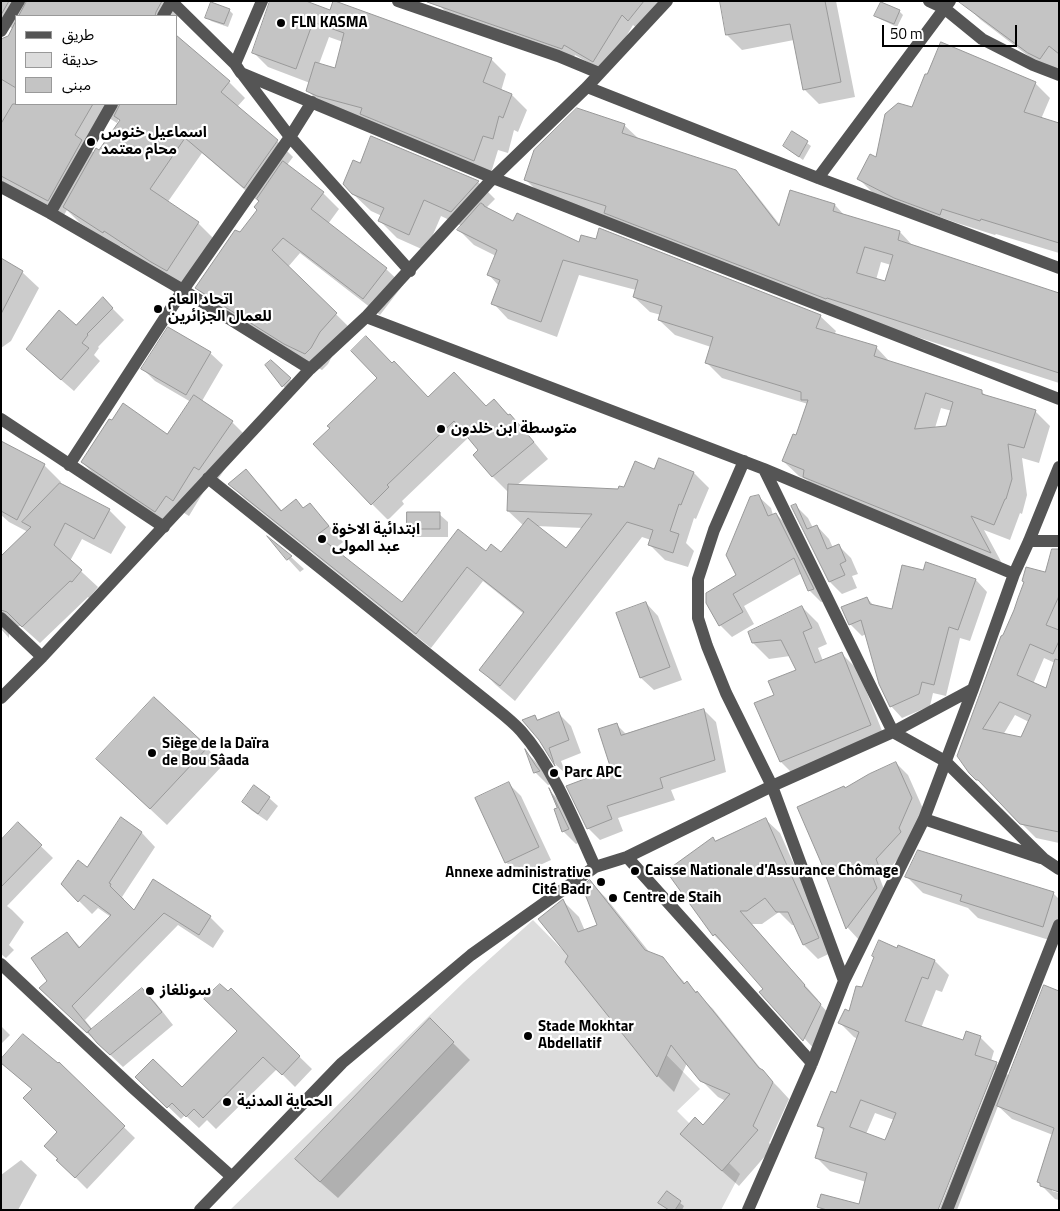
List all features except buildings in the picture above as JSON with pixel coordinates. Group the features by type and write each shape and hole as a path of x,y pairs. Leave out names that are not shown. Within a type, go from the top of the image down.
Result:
{"street":[{"path":"1,31 19,1"},
{"path":"164,15 172,1 238,69 290,137 410,271"},
{"path":"238,69 262,1"},
{"path":"398,1 558,56 599,73"},
{"path":"1,698 42,657 310,369 366,317 493,178 587,87 667,1"},
{"path":"930,1 946,5 982,39 1033,65 1059,75"},
{"path":"818,178 946,5"},
{"path":"238,69 493,178 1059,399"},
{"path":"587,87 818,178 1059,268"},
{"path":"70,465 183,290 290,137 312,102"},
{"path":"50,213 111,105"},
{"path":"1,187 50,213 183,290 310,369"},
{"path":"366,317 744,461 1014,574"},
{"path":"1,419 164,526"},
{"path":"744,461 714,530 698,579 698,618 726,693 772,786 844,981"},
{"path":"748,1210 812,1063 844,981 924,819 1014,574 1059,467"},
{"path":"764,469 893,732 946,761 1044,859 1059,869"},
{"path":"208,478 489,703 520,730 536,750 553,779 595,867"},
{"path":"1029,541 1059,541"},
{"path":"1,618 42,657"},
{"path":"200,1210 342,1063 470,955 595,867 628,857 772,786 893,732 973,689"},
{"path":"924,819 1044,859"},
{"path":"628,857 812,1063"},
{"path":"948,1210 1059,925"},
{"path":"1,964 133,1088 232,1177"}],"green space":[{"name":"Stade Mokhtar Abdellatif","path":"533,920 700,1089 677,1111 740,1174 721,1210 230,1210 464,982"}],"place":[{"name":"FLN KASMA","path":"281,23"},
{"name":"اسماعيل خنوس محام معتمد","path":"91,142"},
{"name":"اتحاد العام للعمال الجزائرين","path":"158,309"},
{"name":"متوسطة ابن خلدون","path":"441,429"},
{"name":"ابتدائية الاخوة عبد المولى","path":"322,539"},
{"name":"Siège de la Daïra de Bou Sâada","path":"152,753"},
{"name":"Parc APC","path":"554,773"},
{"name":"Caisse Nationale d'Assurance Chômage","path":"635,871"},
{"name":"Annexe administrative Cité Badr","path":"601,882"},
{"name":"Centre de Staih","path":"613,898"},
{"name":"سونلغاز","path":"150,991"},
{"name":"Stade Mokhtar Abdellatif","path":"528,1036"},
{"name":"الحماية المدنية","path":"227,1102"}]}
